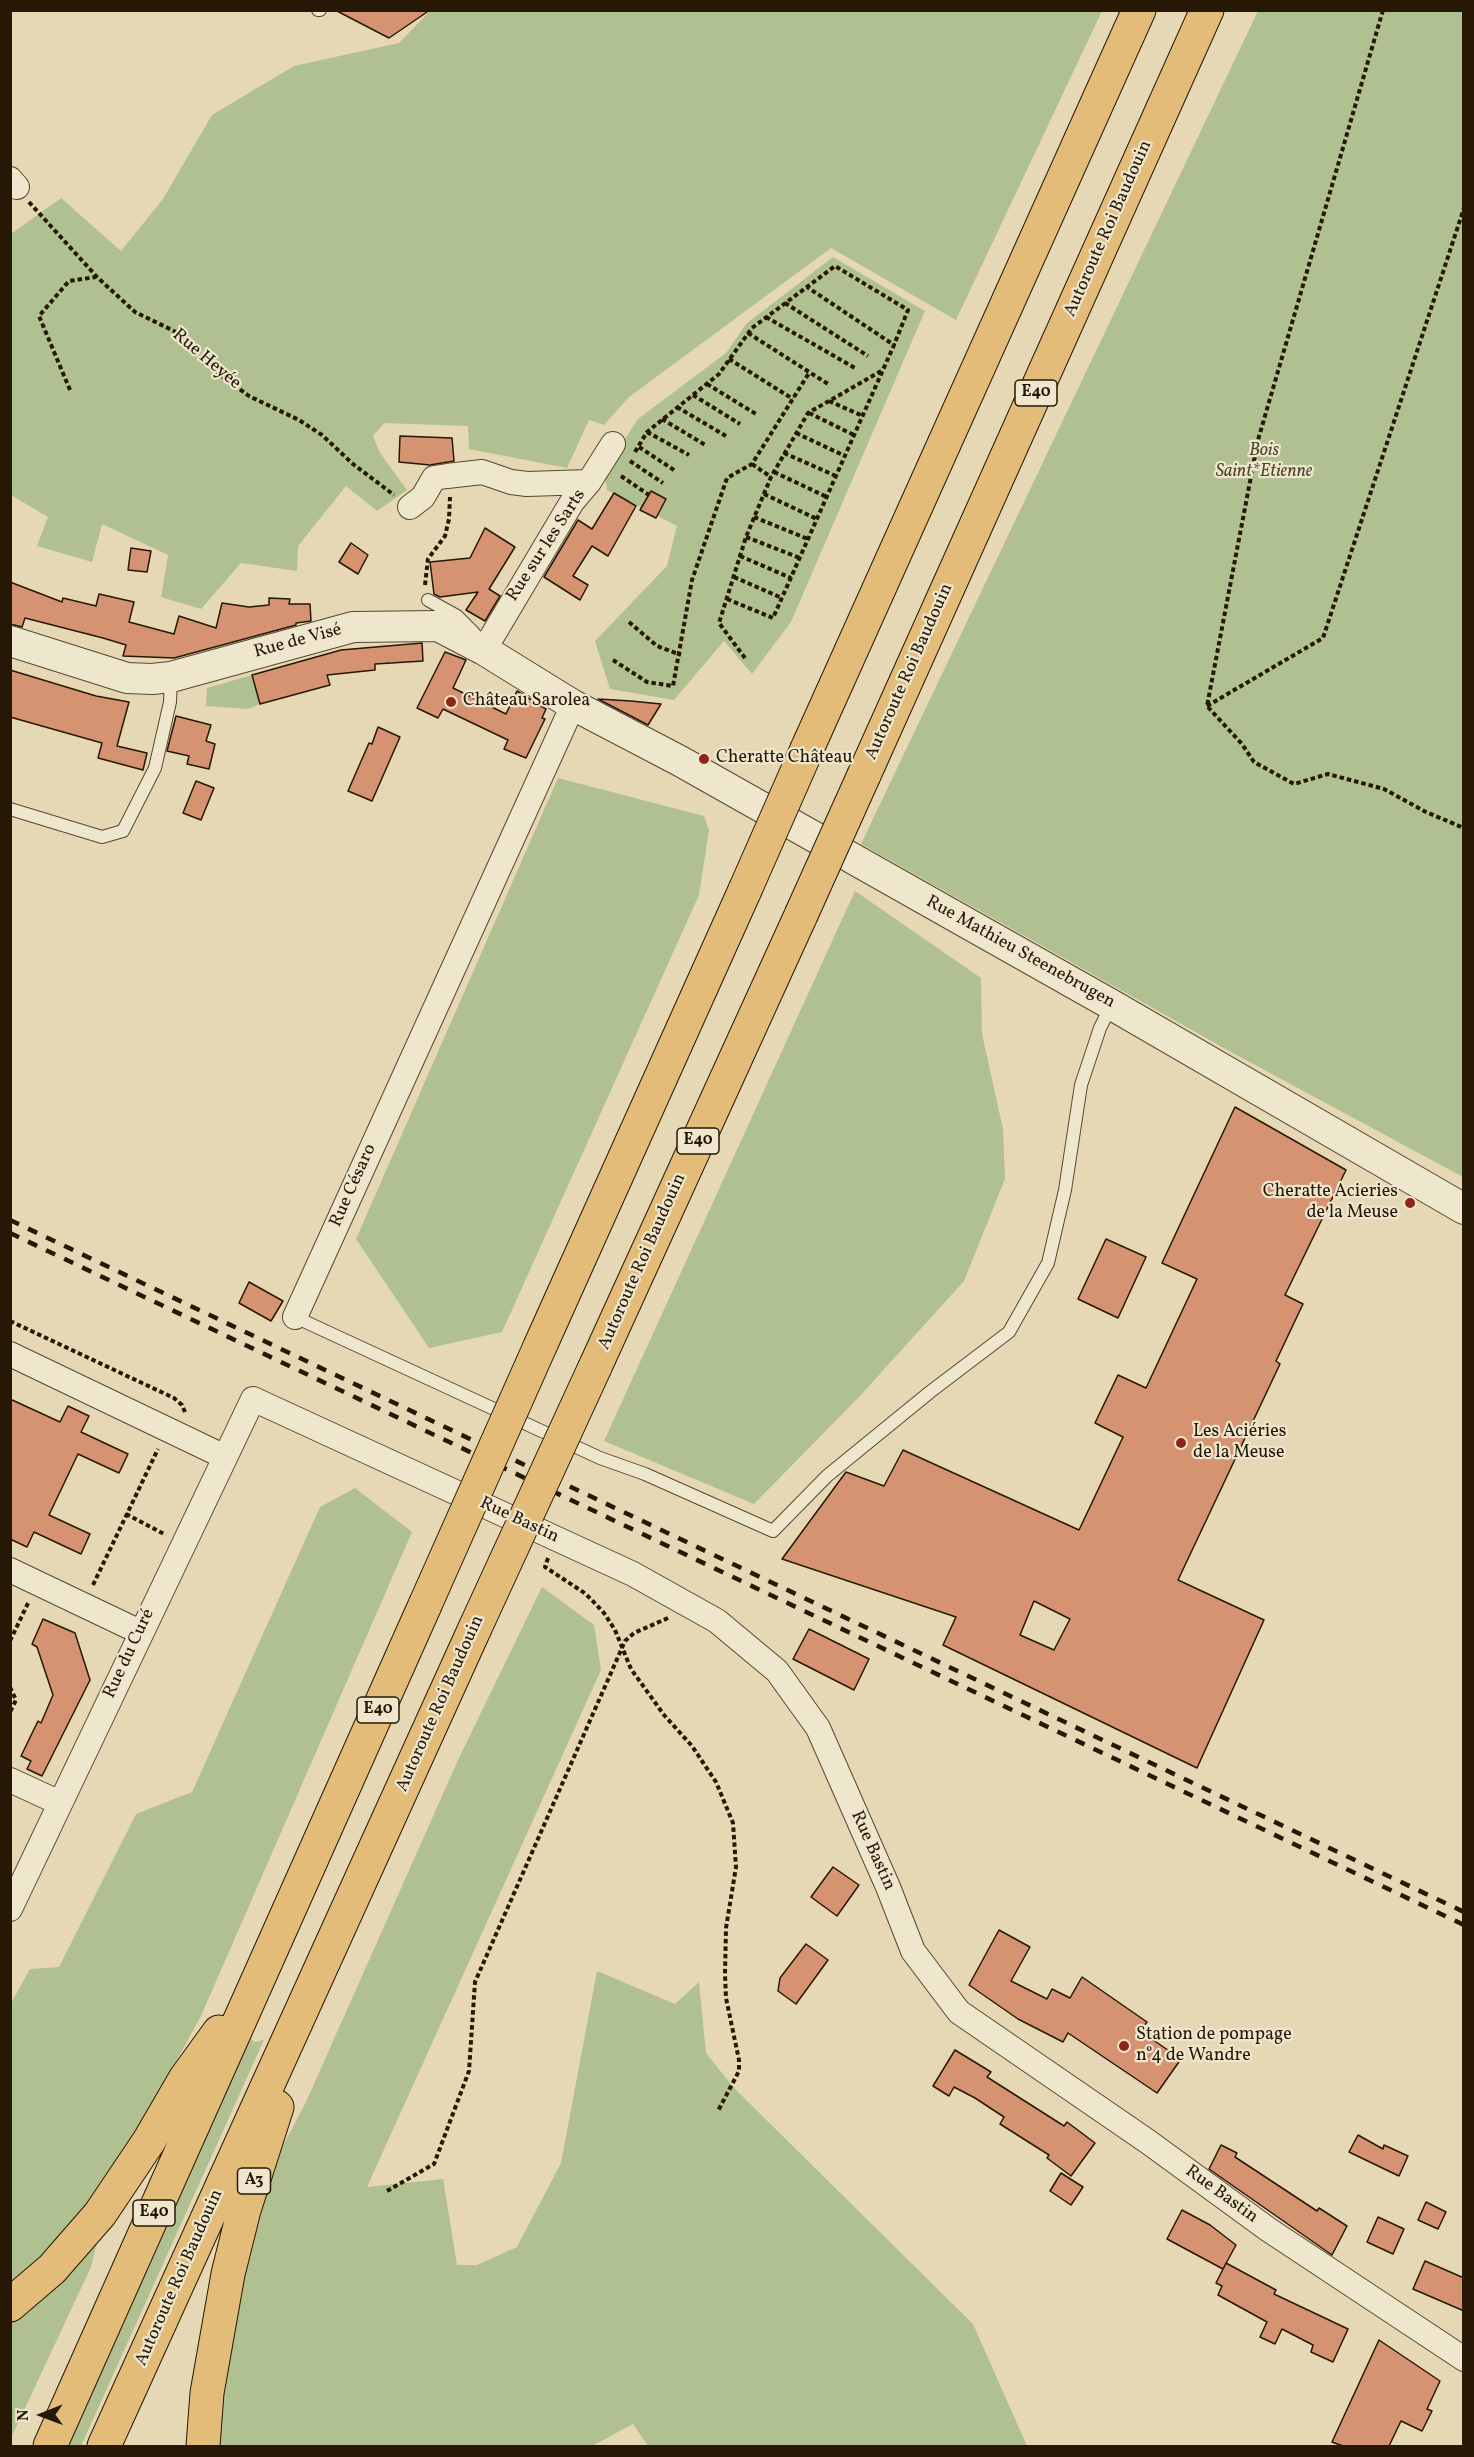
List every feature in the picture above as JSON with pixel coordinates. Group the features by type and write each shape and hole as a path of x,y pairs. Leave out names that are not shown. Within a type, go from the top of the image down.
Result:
{"highway":[{"name":"E40","path":"50,2446 1139,10"},
{"name":"Autoroute Roi Baudouin","path":"104,2446 801,915 1207,10"},
{"path":"10,2305 52,2269 100,2214 134,2166 185,2079 258,1979"},
{"name":"A3","path":"203,2446 210,2374 235,2245 311,1991"}],"street":[{"name":"Rue sur les Sarts","path":"484,647 572,502 589,482 613,444"},
{"path":"410,507 423,497 434,478 447,476 482,472 511,482 527,484 589,482"},
{"name":"Rue de Visé","path":"10,641 127,678 171,677 353,627 438,627 484,647 573,705"},
{"name":"Rue Mathieu Steenebrugen","path":"573,705 687,765 1112,1005 1464,1209"},
{"name":"Rue Césaro","path":"295,1317 573,705"},
{"path":"10,1354 225,1457"},
{"name":"Rue du Curé","path":"10,1910 140,1632 253,1399"},
{"name":"Rue Bastin","path":"253,1399 633,1574 717,1621 777,1671 818,1728 888,1887 913,1951 959,2012 1147,2141 1269,2230 1464,2359"},
{"path":"10,1570 140,1632"},
{"path":"10,1780 60,1803"}],"lane":[{"path":"428,600 457,616 484,647"},
{"path":"10,809 102,837 123,831 155,768 170,702 171,677"},
{"name":"Rue Césaro","path":"295,1317 600,1458 645,1474 773,1531 827,1476 930,1392 1010,1332 1048,1263 1065,1190 1081,1085 1100,1028 1112,1005"}],"path":[{"path":"1207,706 1258,440 1383,10"},
{"name":"Rue Heyée","path":"14,183 97,277 135,312 176,332 204,363 249,396 299,420 322,435 353,464 410,507"},
{"path":"1207,706 1323,638 1464,208"},
{"path":"621,476 647,432 719,374 748,333 766,317 835,266 908,310 773,618 727,598"},
{"path":"70,390 39,316 69,281 97,277"},
{"path":"807,286 894,345"},
{"path":"785,303 868,356"},
{"path":"766,317 855,368"},
{"path":"748,333 828,384"},
{"path":"729,359 793,399"},
{"path":"745,658 719,623 746,537 772,474 808,413 883,370"},
{"path":"613,660 646,682 673,686 681,655 692,580 727,478 752,464 809,373"},
{"path":"707,384 756,414"},
{"path":"693,395 740,424"},
{"path":"829,401 863,416"},
{"path":"677,407 726,436"},
{"path":"808,413 854,435"},
{"path":"662,419 707,446"},
{"path":"647,432 689,455"},
{"path":"796,433 845,456"},
{"path":"639,447 674,470"},
{"path":"784,453 836,476"},
{"path":"630,461 663,483"},
{"path":"752,464 827,496"},
{"path":"428,600 424,583 428,559 445,536 449,519 447,476"},
{"path":"589,482 621,476 649,495"},
{"path":"764,494 817,519"},
{"path":"754,517 808,539"},
{"path":"746,537 800,558"},
{"path":"740,556 791,578"},
{"path":"734,578 782,598"},
{"path":"628,622 657,646 681,655"},
{"path":"1207,706 1242,744 1254,762 1293,784 1328,774 1384,789 1426,812 1464,828"},
{"path":"10,1321 174,1398 182,1405 185,1414 126,1514 83,1605"},
{"path":"126,1514 183,1543"},
{"path":"554,1538 545,1567 586,1594 598,1606 615,1630 623,1651 644,1688 692,1746 716,1782 733,1823 736,1867 726,1928 725,1974 726,1998 739,2060 739,2071 718,2111"},
{"path":"10,1641 38,1583"},
{"path":"387,2191 434,2163 469,2071 475,1982 623,1651 625,1641 634,1633 680,1612 686,1602"},
{"path":"10,1687 16,1700 10,1712"}],"green space":[{"path":"431,10 1102,11 956,320 831,248 629,397 604,425 589,420 567,468 469,449 468,426 384,423 373,436 380,453 407,490 377,511 346,486 298,546 297,571 241,563 201,609 161,597 168,555 102,524 92,562 37,546 48,517 11,495 11,234 61,198 121,251 163,199 212,115 294,66 399,43"},
{"name":"Bois Saint*Etienne","path":"1258,11 1463,11 1463,1177 1231,1052 861,844"},
{"path":"833,257 925,311 791,622 752,674 724,641 674,700 610,689 595,641 667,566 677,526 607,490 604,471 638,419 726,353 746,324"},
{"path":"252,675 260,704 248,709 206,706 207,688"},
{"path":"558,778 704,816 709,830 699,895 502,1332 429,1348 356,1239"},
{"path":"855,891 981,978 982,1034 1003,1129 1005,1179 964,1281 859,1397 754,1504 604,1441"},
{"path":"355,1488 412,1532 201,2016 157,2096 107,2176 62,2237 11,2286 11,2003 30,1969 59,1967 136,1814 192,1792 320,1507"},
{"path":"542,1587 594,1625 601,1670 367,2187 443,2179 457,2265 477,2265 517,2247 561,2163 597,1971 675,2004 699,1982 706,2053 734,2088 973,2324 1027,2446 648,2446 633,2424 592,2446 216,2446 242,2260 280,2151 305,2104 458,1760"},
{"path":"249,2038 255,2042 264,2040 81,2446 66,2446"},
{"path":"97,2243 91,2267 11,2438 11,2324"}],"building":[{"path":"335,10 430,10 389,38"},
{"path":"400,436 452,438 454,461 430,465 399,462"},
{"path":"651,491 666,499 656,518 640,510"},
{"path":"614,493 636,506 608,556 592,546 573,576 588,585 580,600 544,577 578,520 592,529"},
{"path":"485,528 515,547 489,589 500,596 485,621 466,610 478,592 440,597 434,594 430,562 470,558"},
{"path":"351,543 368,555 358,574 339,562"},
{"path":"131,548 151,551 147,572 128,570"},
{"path":"10,582 62,602 63,598 96,606 99,594 134,602 129,622 174,634 179,616 216,628 222,603 249,607 269,605 269,598 290,599 289,604 310,604 311,621 296,623 296,625 174,658 123,656 126,645 103,638 25,618 22,627 10,624"},
{"path":"422,643 423,661 375,664 375,670 327,675 330,685 260,704 252,675 341,650"},
{"name":"Château Sarolea","path":"445,652 466,660 453,688 506,714 517,691 546,709 542,718 545,719 526,758 504,749 508,740 443,709 438,718 417,708"},
{"path":"10,670 96,696 129,702 117,746 147,753 143,770 98,758 102,743 10,717"},
{"path":"598,699 631,701 661,704 648,725"},
{"path":"176,716 211,725 206,741 215,744 209,769 187,764 189,756 167,751"},
{"path":"378,727 400,737 372,801 348,791"},
{"path":"196,781 214,788 201,820 183,813"},
{"name":"Les Aciéries de la Meuse","path":"1235,1107 1346,1170 1285,1295 1303,1304 1276,1361 1280,1364 1178,1580 1264,1620 1197,1768 943,1645 956,1617 782,1559 846,1472 884,1486 903,1450 1079,1530 1123,1437 1095,1423 1118,1375 1146,1388 1197,1279 1162,1263","holes":["1034,1601 1070,1619 1054,1650 1020,1635"]},
{"path":"1106,1239 1146,1257 1118,1318 1078,1299"},
{"path":"249,1282 283,1301 271,1321 239,1303"},
{"path":"10,1399 60,1422 68,1406 89,1416 81,1432 128,1454 119,1473 78,1454 49,1515 90,1534 81,1554 34,1532 27,1547 10,1539"},
{"path":"43,1619 75,1633 90,1680 42,1776 27,1769 31,1761 21,1756 38,1721 41,1723 53,1695 37,1647 32,1644"},
{"path":"809,1629 869,1659 854,1690 793,1659"},
{"path":"833,1867 859,1885 837,1916 811,1897"},
{"path":"999,1930 1030,1947 1011,1981 1047,1999 1052,1989 1070,1998 1082,1977 1147,2022 1140,2031 1181,2059 1157,2093 1068,2033 1063,2042 1018,2019 969,1985"},
{"path":"806,1944 828,1960 796,2004 778,1991 780,1978"},
{"path":"955,2050 991,2072 987,2077 1064,2126 1067,2122 1095,2143 1071,2176 1047,2158 1049,2155 1000,2124 1004,2117 975,2098 954,2087 949,2096 933,2086"},
{"path":"1358,2135 1383,2149 1384,2145 1408,2156 1399,2176 1349,2152"},
{"path":"1221,2145 1237,2153 1235,2157 1317,2211 1319,2208 1347,2226 1332,2255 1209,2169"},
{"path":"1061,2173 1083,2187 1071,2205 1050,2191"},
{"path":"1426,2202 1446,2212 1438,2229 1418,2220"},
{"path":"1182,2210 1210,2225 1236,2245 1226,2263 1276,2290 1274,2294 1348,2329 1333,2362 1311,2352 1313,2345 1282,2329 1275,2344 1260,2337 1267,2322 1218,2295 1222,2286 1216,2283 1223,2269 1167,2239"},
{"path":"1378,2217 1404,2229 1393,2254 1367,2242"},
{"path":"1425,2261 1464,2278 1464,2311 1413,2289"},
{"path":"1379,2340 1440,2381 1427,2409 1432,2411 1422,2431 1401,2421 1389,2446 1343,2446 1332,2442"}],"railway":[{"path":"10,1220 1464,1912"},
{"path":"10,1233 1464,1925"}],"place":[{"name":"Château Sarolea","path":"451,702"},
{"name":"Cheratte Château","path":"704,759"},
{"name":"Cheratte Acieries de la Meuse","path":"1410,1203"},
{"name":"Les Aciéries de la Meuse","path":"1181,1443"},
{"name":"Station de pompage n°4 de Wandre","path":"1124,2046"}]}
